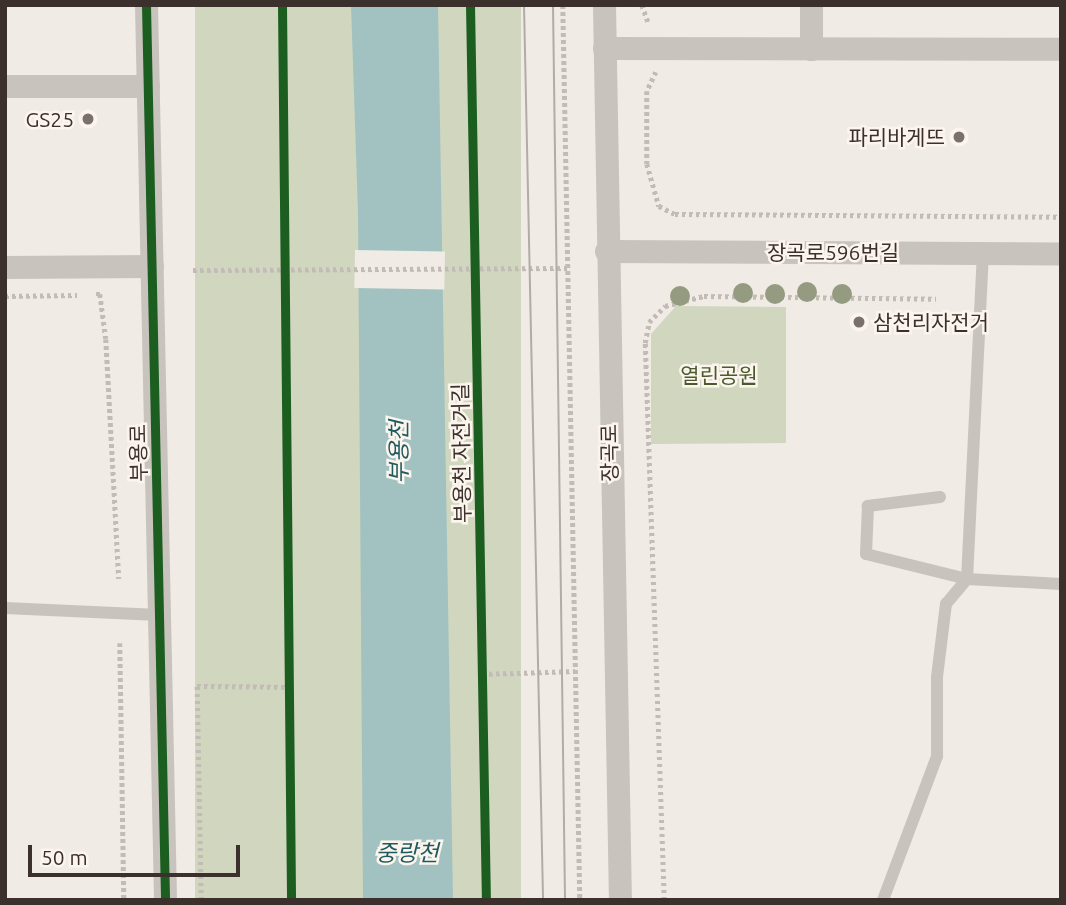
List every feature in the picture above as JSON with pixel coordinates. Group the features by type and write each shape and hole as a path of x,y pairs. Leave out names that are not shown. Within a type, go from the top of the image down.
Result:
{"street":[{"name":"부용로","path":"146,5 165,900"},
{"name":"장곡로","path":"604,5 606,251 620,900"},
{"path":"811,5 811,48"},
{"path":"604,48 1061,50"},
{"path":"5,86 148,86"},
{"name":"장곡로596번길","path":"606,251 1061,253"},
{"path":"5,267 152,266"}],"lane":[{"path":"883,900 937,757 937,677 946,604 967,579 983,252"},
{"path":"940,497 868,506 866,554 967,579 1061,584"},
{"path":"5,608 159,615"}],"path":[{"path":"563,5 580,900"},
{"path":"658,68 647,91 647,164 659,206 675,214 1061,216"},
{"path":"284,256 284,283"},
{"path":"474,256 475,284"},
{"path":"192,270 567,268"},
{"path":"5,296 100,294 119,579"},
{"path":"664,900 645,357 649,322 665,306 704,296 936,299"},
{"path":"120,643 124,900"},
{"path":"482,660 482,687"},
{"path":"482,674 575,671"},
{"path":"288,673 288,699"},
{"path":"201,900 197,686 288,687"},
{"path":"483,754 484,780"},
{"path":"289,760 292,772 289,785"}],"green space":[{"path":"195,5 521,5 521,900 195,900"},
{"name":"열린공원","path":"676,306 786,307 786,443 651,444 651,334"}],"water":[{"name":"중랑천","path":"351,5 438,5 453,900 363,900 358,213"}],"pier":[{"path":"355,250 445,252 444,290 354,288"}],"tram line":[{"path":"524,5 543,900"},
{"path":"553,5 565,900"}],"cycle path":[{"path":"146,5 165,900"},
{"path":"282,5 291,900"},
{"name":"부용천 자전거길","path":"470,5 486,900"}],"place":[{"name":"GS25","path":"88,119"},
{"name":"파리바게뜨","path":"959,137"},
{"name":"삼천리자전거","path":"859,322"}],"water label":[{"name":"부용천","path":"399,452"}]}
